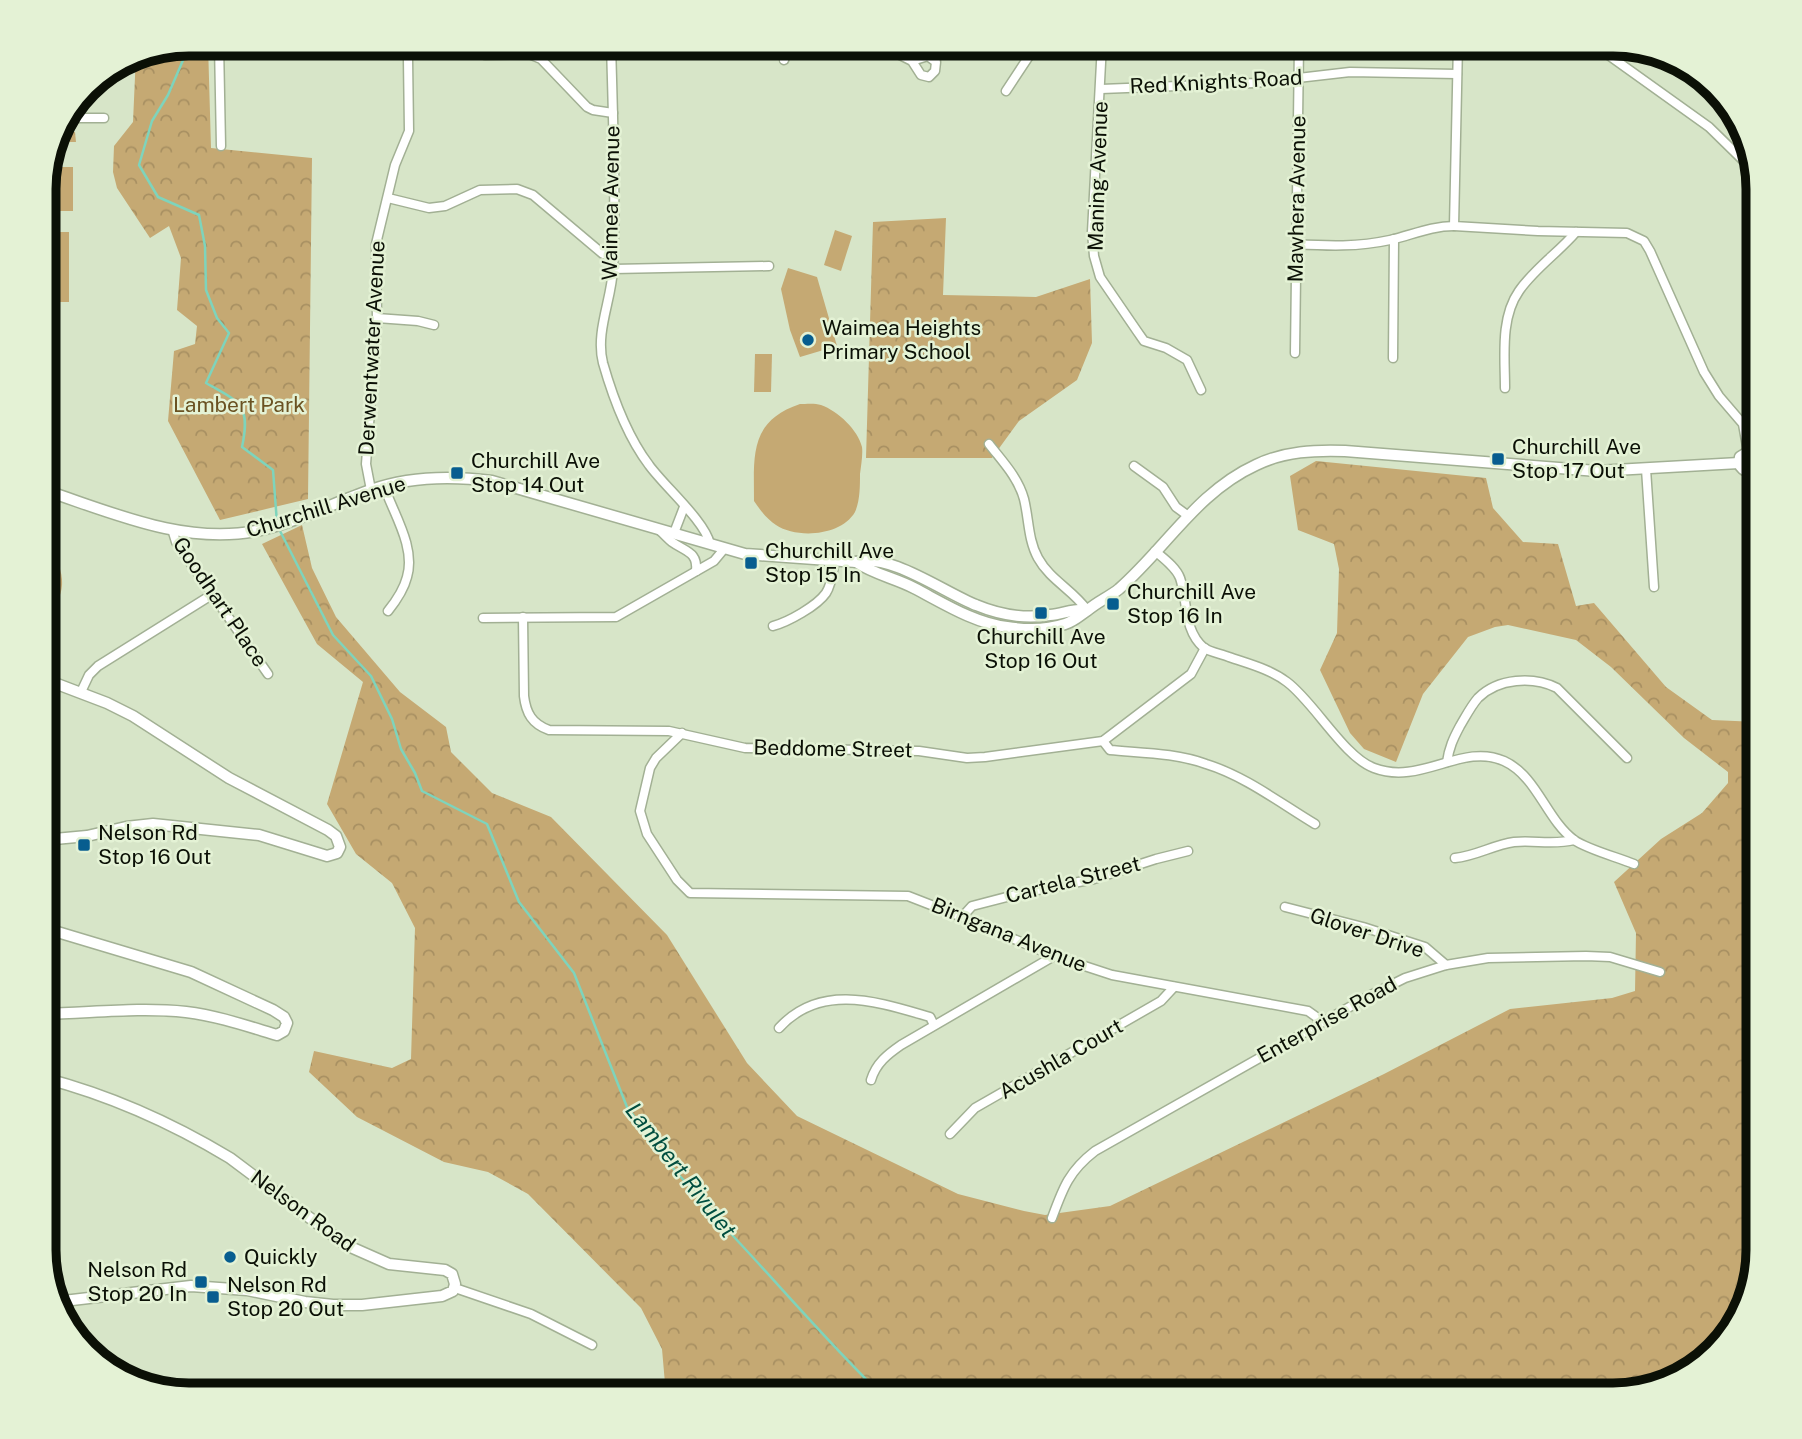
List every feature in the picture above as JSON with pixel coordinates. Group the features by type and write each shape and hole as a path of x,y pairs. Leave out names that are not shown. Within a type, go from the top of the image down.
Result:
{"street":[{"path":"219,56 221,146"},
{"name":"Derwentwater Avenue","path":"371,490 366,464 377,318 376,244 396,165 409,131 407,56"},
{"path":"531,56 541,59 587,107 613,113"},
{"name":"Waimea Avenue","path":"611,56 613,270 601,335 603,363 635,445 650,467 703,527 710,544"},
{"path":"784,60 785,56"},
{"path":"902,56 912,61"},
{"path":"1006,91 1029,56"},
{"name":"Maning Avenue","path":"1102,56 1093,232 1094,256 1100,277 1144,341 1166,348 1187,360 1201,390"},
{"name":"Mawhera Avenue","path":"1295,354 1300,56"},
{"path":"1454,226 1458,56"},
{"path":"1610,56 1709,127 1742,159"},
{"name":"Red Knights Road","path":"1101,89 1255,83 1350,72 1457,74"},
{"path":"76,118 104,118"},
{"path":"388,198 429,208 445,206 480,190 517,189 533,195 603,254 612,255"},
{"path":"1296,244 1359,246 1427,229 1454,226 1627,233 1644,241 1650,251 1712,385 1742,424 1746,443"},
{"path":"1505,388 1506,327 1512,303 1519,290 1576,232"},
{"path":"1392,358 1394,239"},
{"path":"613,270 768,266"},
{"path":"377,318 434,325"},
{"path":"989,444 1014,477 1024,499 1031,538 1040,562 1055,579 1075,594 1087,610"},
{"name":"Churchill Avenue","path":"56,494 146,524 189,532 236,533 269,527 371,490 406,481 455,477 492,481 724,549 752,555 856,562 869,571 893,578 973,618 1005,627 1029,629 1066,624 1080,617 1119,588 1187,515 1225,482 1257,464 1293,453 1313,450 1379,453 1570,470 1646,469 1739,463"},
{"path":"1746,453 1740,457 1739,463 1746,471"},
{"path":"1134,467 1163,487 1176,507 1187,515"},
{"path":"1646,469 1654,587"},
{"path":"384,486 403,533 409,567 406,582 388,611"},
{"path":"674,533 684,507"},
{"name":"Goodhart Place","path":"172,529 176,542 268,674"},
{"path":"659,529 672,542 692,553 696,571"},
{"path":"483,618 616,617 714,561 724,549"},
{"path":"1155,551 1180,577 1192,631 1205,648 1273,673 1290,684 1350,750 1372,768 1396,774 1411,773 1476,756 1493,757 1511,764 1526,778 1555,819 1574,840 1634,864"},
{"path":"773,626 788,622 826,594 835,560"},
{"path":"81,692 89,675 98,666 213,594"},
{"name":"Beddome Street","path":"523,617 526,709 538,727 549,730 669,731 745,748 919,751 967,758 1103,741 1191,674 1205,648"},
{"path":"1447,762 1449,747 1479,697 1506,682 1522,680 1549,684 1557,688 1627,758"},
{"path":"56,683 133,716 229,778 328,830 336,836 340,847 337,853 327,856 259,835 153,824 56,840"},
{"name":"Birngana Avenue","path":"682,733 656,758 650,768 640,811 647,834 677,880 690,892 896,895 919,900 1054,956 1112,975 1308,1011 1322,1021"},
{"path":"1103,741 1110,750 1183,758 1207,764 1233,775 1315,824"},
{"path":"1455,858 1470,857 1496,846 1515,842 1562,844 1574,840"},
{"name":"Cartela Street","path":"962,917 972,906 1022,893 1094,880 1156,859 1188,852"},
{"name":"Glover Drive","path":"1284,907 1363,927 1425,947 1446,965"},
{"path":"56,932 191,972 273,1010 284,1017 287,1023 284,1031 277,1035 253,1026 189,1013 138,1009 56,1013"},
{"path":"871,1080 873,1072 888,1054 1054,956"},
{"name":"Enterprise Road","path":"1052,1219 1065,1182 1095,1151 1322,1021 1405,978 1446,965 1488,958 1610,957 1660,972"},
{"name":"Acushla Court","path":"950,1134 975,1108 1161,1002 1174,987"},
{"path":"779,1028 796,1011 830,1000 873,1001 930,1017 934,1025"},
{"name":"Nelson Road","path":"56,1082 112,1099 187,1134 230,1158 346,1245 389,1264 445,1270 454,1277 455,1287"},
{"path":"66,1301 191,1286 247,1290 314,1303 362,1305 442,1296 455,1287 531,1314 592,1345"}],"green space":[{"name":"Lambert Park","path":"208,56 211,148 312,158 308,499 220,520 168,421 174,351 195,344 197,326 177,310 181,258 169,226 150,238 117,188 113,172 114,146 133,122 135,68 171,57"},
{"path":"69,132 75,132 76,142 65,142"},
{"path":"58,167 73,167 73,211 56,211"},
{"path":"946,218 943,295 1036,297 1090,279 1092,343 1077,380 1019,421 992,458 866,458 873,222"},
{"path":"835,230 852,236 841,271 824,265"},
{"path":"56,232 69,232 69,302 56,302"},
{"path":"788,268 817,277 837,346 800,357 790,330 781,289"},
{"path":"755,354 772,354 771,392 754,392"},
{"path":"800,404 819,404 834,412 852,428 862,447 855,512 840,526 818,533 795,532 776,525 754,501 755,455 763,430 783,411"},
{"path":"1316,461 1486,478 1493,508 1523,542 1558,544 1576,606 1594,603 1666,687 1712,720 1746,721 1745,1268 1736,1301 1724,1324 1707,1344 1680,1365 1656,1376 1613,1383 665,1383 662,1349 641,1308 528,1194 488,1172 444,1162 357,1117 309,1072 314,1051 392,1068 411,1059 415,928 392,883 356,854 327,804 363,682 317,644 262,544 302,525 312,568 336,617 400,692 446,727 451,752 492,793 551,817 667,935 747,1063 797,1116 958,1194 1045,1215 1110,1206 1384,1074 1510,1009 1612,998 1635,991 1636,933 1614,882 1661,839 1702,813 1728,783 1728,772 1684,738 1611,667 1576,640 1508,625 1468,637 1423,694 1396,762 1364,749 1350,733 1320,670 1337,633 1339,569 1334,544 1298,530 1290,476"},
{"path":"56,560 62,579 56,603"}],"waterway":[{"name":"Lambert Rivulet","path":"185,56 168,95 152,121 139,165 158,197 199,215 205,246 206,290 217,318 229,333 206,383 240,406 245,422 242,447 273,470 277,523"},
{"name":"Lambert Rivulet","path":"279,529 333,635 371,676 392,719 401,749 422,791 487,824 519,902 574,973 627,1107 676,1172 711,1209 716,1218 870,1383"}],"place":[{"name":"Waimea Heights Primary School","path":"808,340"},
{"name":"Churchill Ave Stop 17 Out","path":"1498,459"},
{"name":"Churchill Ave Stop 14 Out","path":"457,473"},
{"name":"Churchill Ave Stop 15 In","path":"751,563"},
{"name":"Churchill Ave Stop 16 In","path":"1113,604"},
{"name":"Churchill Ave Stop 16 Out","path":"1041,613"},
{"name":"Nelson Rd Stop 16 Out","path":"84,845"},
{"name":"Quickly","path":"230,1257"},
{"name":"Nelson Rd Stop 20 In","path":"201,1282"},
{"name":"Nelson Rd Stop 20 Out","path":"213,1297"}]}
